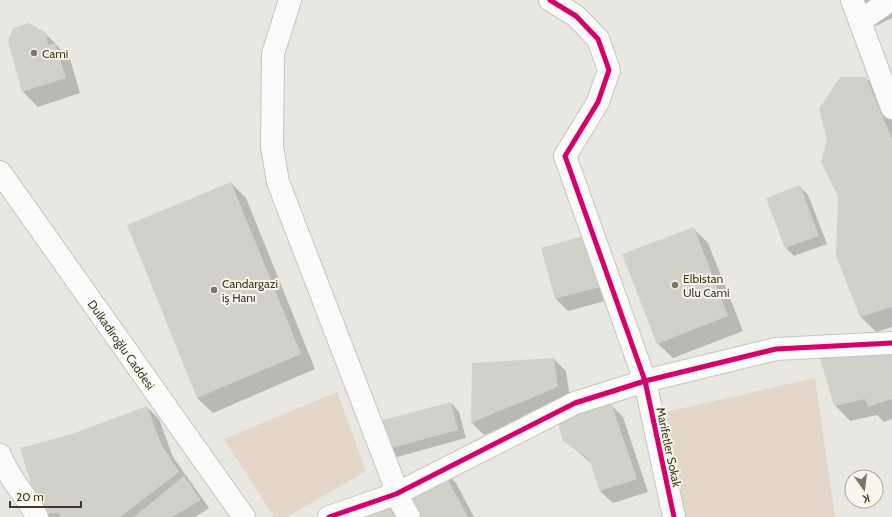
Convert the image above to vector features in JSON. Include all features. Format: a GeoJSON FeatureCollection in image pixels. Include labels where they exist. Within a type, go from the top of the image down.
{"type":"FeatureCollection","features":[{"type":"Feature","properties":{"kind":"street"},"geometry":{"type":"LineString","coordinates":[[290,0],[273,54],[272,147],[278,182],[392,478],[396,494],[409,517]]}},
{"type":"Feature","properties":{"kind":"street","name":"Marifetler Sokak"},"geometry":{"type":"LineString","coordinates":[[550,0],[576,16],[598,39],[609,70],[598,102],[565,156],[645,381],[674,517]]}},
{"type":"Feature","properties":{"kind":"street"},"geometry":{"type":"LineString","coordinates":[[852,0],[892,108]]}},
{"type":"Feature","properties":{"kind":"street"},"geometry":{"type":"LineString","coordinates":[[860,21],[891,0]]}},
{"type":"Feature","properties":{"kind":"street","name":"Dulkadiroğlu Caddesi"},"geometry":{"type":"LineString","coordinates":[[0,172],[244,517]]}},
{"type":"Feature","properties":{"kind":"street"},"geometry":{"type":"LineString","coordinates":[[328,517],[396,494],[575,402],[645,381],[776,349],[892,343]]}},
{"type":"Feature","properties":{"kind":"street"},"geometry":{"type":"LineString","coordinates":[[0,455],[5,470],[28,501],[37,517]]}},
{"type":"Feature","properties":{"kind":"shaded area"},"geometry":{"type":"Polygon","coordinates":[[[815,378],[835,517],[685,517],[682,510],[666,412],[815,378]]]}},
{"type":"Feature","properties":{"kind":"shaded area"},"geometry":{"type":"Polygon","coordinates":[[[337,392],[366,471],[287,517],[274,517],[224,439],[337,392]]]}},
{"type":"Feature","properties":{"kind":"building","name":"Cami"},"geometry":{"type":"Polygon","coordinates":[[[29,23],[46,33],[48,45],[55,43],[66,78],[22,92],[8,41],[13,28],[29,23]]]}},
{"type":"Feature","properties":{"kind":"building"},"geometry":{"type":"Polygon","coordinates":[[[840,77],[866,77],[892,139],[892,307],[860,317],[836,256],[838,197],[821,162],[827,140],[819,109],[840,77]]]}},
{"type":"Feature","properties":{"kind":"building","name":"Candargazi iş Hanı"},"geometry":{"type":"Polygon","coordinates":[[[231,182],[301,354],[197,398],[127,225],[231,182]]]}},
{"type":"Feature","properties":{"kind":"building"},"geometry":{"type":"Polygon","coordinates":[[[800,185],[819,236],[785,248],[766,198],[800,185]]]}},
{"type":"Feature","properties":{"kind":"building","name":"Elbistan Ulu Cami"},"geometry":{"type":"Polygon","coordinates":[[[694,227],[728,316],[657,344],[622,254],[694,227]]]}},
{"type":"Feature","properties":{"kind":"building"},"geometry":{"type":"Polygon","coordinates":[[[590,234],[604,286],[555,299],[541,248],[590,234]]]}},
{"type":"Feature","properties":{"kind":"building"},"geometry":{"type":"Polygon","coordinates":[[[892,353],[892,399],[868,407],[865,399],[834,406],[819,355],[892,353]]]}},
{"type":"Feature","properties":{"kind":"building"},"geometry":{"type":"Polygon","coordinates":[[[554,358],[558,387],[471,423],[472,363],[554,358]]]}},
{"type":"Feature","properties":{"kind":"building"},"geometry":{"type":"Polygon","coordinates":[[[451,402],[458,430],[388,449],[380,421],[451,402]]]}},
{"type":"Feature","properties":{"kind":"building"},"geometry":{"type":"Polygon","coordinates":[[[611,403],[637,479],[600,491],[589,459],[563,441],[557,421],[611,403]]]}},
{"type":"Feature","properties":{"kind":"building"},"geometry":{"type":"Polygon","coordinates":[[[147,406],[161,444],[179,472],[120,517],[60,517],[59,513],[40,514],[20,448],[72,434],[147,406]]]}},
{"type":"Feature","properties":{"kind":"building"},"geometry":{"type":"Polygon","coordinates":[[[441,467],[468,517],[416,517],[397,483],[441,467]]]}},
{"type":"Feature","properties":{"kind":"building"},"geometry":{"type":"Polygon","coordinates":[[[184,476],[201,500],[172,517],[134,517],[184,476]]]}},
{"type":"Feature","properties":{"kind":"building"},"geometry":{"type":"Polygon","coordinates":[[[386,503],[395,517],[357,517],[386,503]]]}},
{"type":"Feature","properties":{"kind":"cycle path"},"geometry":{"type":"LineString","coordinates":[[550,0],[576,16],[598,39],[609,70],[598,102],[565,156],[645,381],[674,517]]}},
{"type":"Feature","properties":{"kind":"cycle path"},"geometry":{"type":"LineString","coordinates":[[329,517],[396,494],[575,403],[645,381],[776,349],[892,343]]}},
{"type":"Feature","properties":{"kind":"place","name":"Cami"},"geometry":{"type":"Point","coordinates":[34,53]}},
{"type":"Feature","properties":{"kind":"place","name":"Elbistan Ulu Cami"},"geometry":{"type":"Point","coordinates":[675,285]}},
{"type":"Feature","properties":{"kind":"place","name":"Candargazi iş Hanı"},"geometry":{"type":"Point","coordinates":[214,290]}}]}
